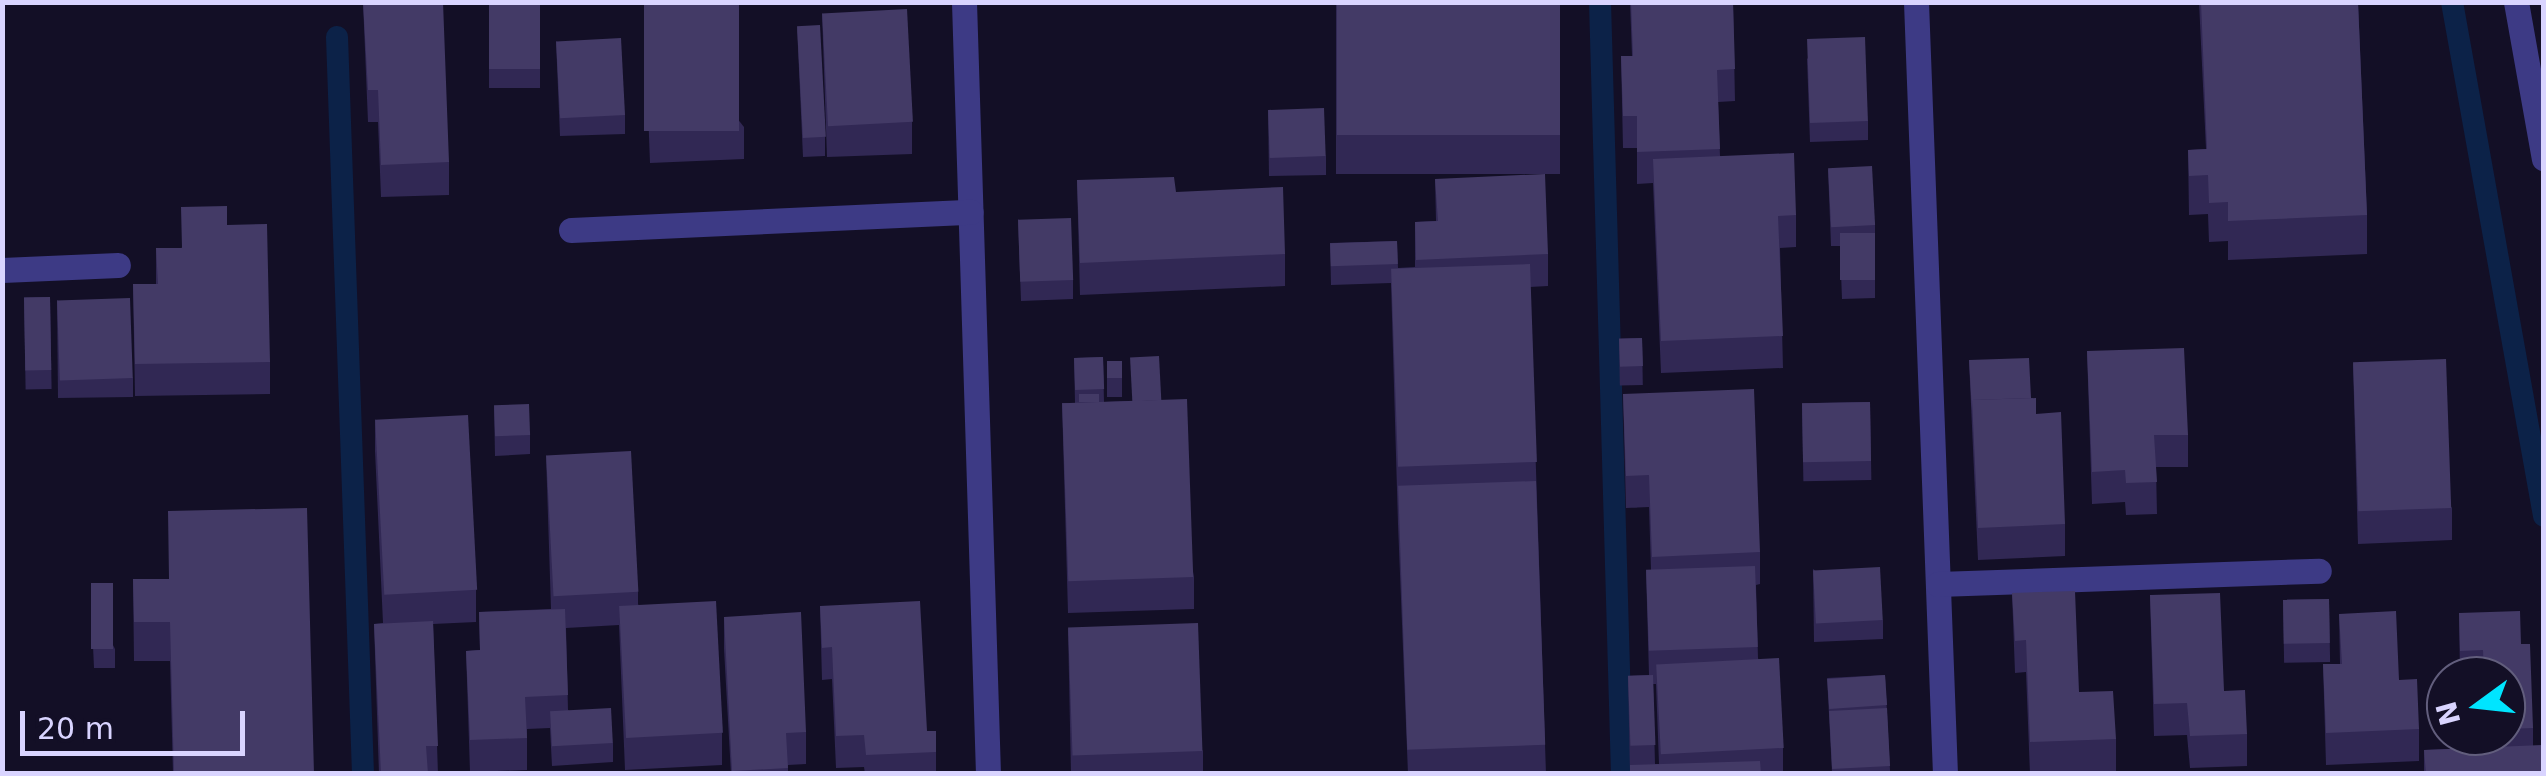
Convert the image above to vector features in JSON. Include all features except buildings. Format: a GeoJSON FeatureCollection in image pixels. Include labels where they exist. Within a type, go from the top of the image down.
{"type":"FeatureCollection","features":[{"type":"Feature","properties":{"kind":"street"},"geometry":{"type":"LineString","coordinates":[[964,2],[988,774]]}},
{"type":"Feature","properties":{"kind":"street"},"geometry":{"type":"LineString","coordinates":[[1916,2],[1945,774]]}},
{"type":"Feature","properties":{"kind":"street"},"geometry":{"type":"LineString","coordinates":[[2516,2],[2538,95],[2544,159]]}},
{"type":"Feature","properties":{"kind":"street"},"geometry":{"type":"LineString","coordinates":[[571,230],[971,212]]}},
{"type":"Feature","properties":{"kind":"street"},"geometry":{"type":"LineString","coordinates":[[2,270],[118,265]]}},
{"type":"Feature","properties":{"kind":"street"},"geometry":{"type":"LineString","coordinates":[[1938,584],[2319,572]]}},
{"type":"Feature","properties":{"kind":"waterway"},"geometry":{"type":"LineString","coordinates":[[1600,2],[1622,774]]}},
{"type":"Feature","properties":{"kind":"waterway"},"geometry":{"type":"LineString","coordinates":[[2452,2],[2544,516]]}},
{"type":"Feature","properties":{"kind":"waterway"},"geometry":{"type":"LineString","coordinates":[[337,37],[363,774]]}}]}
